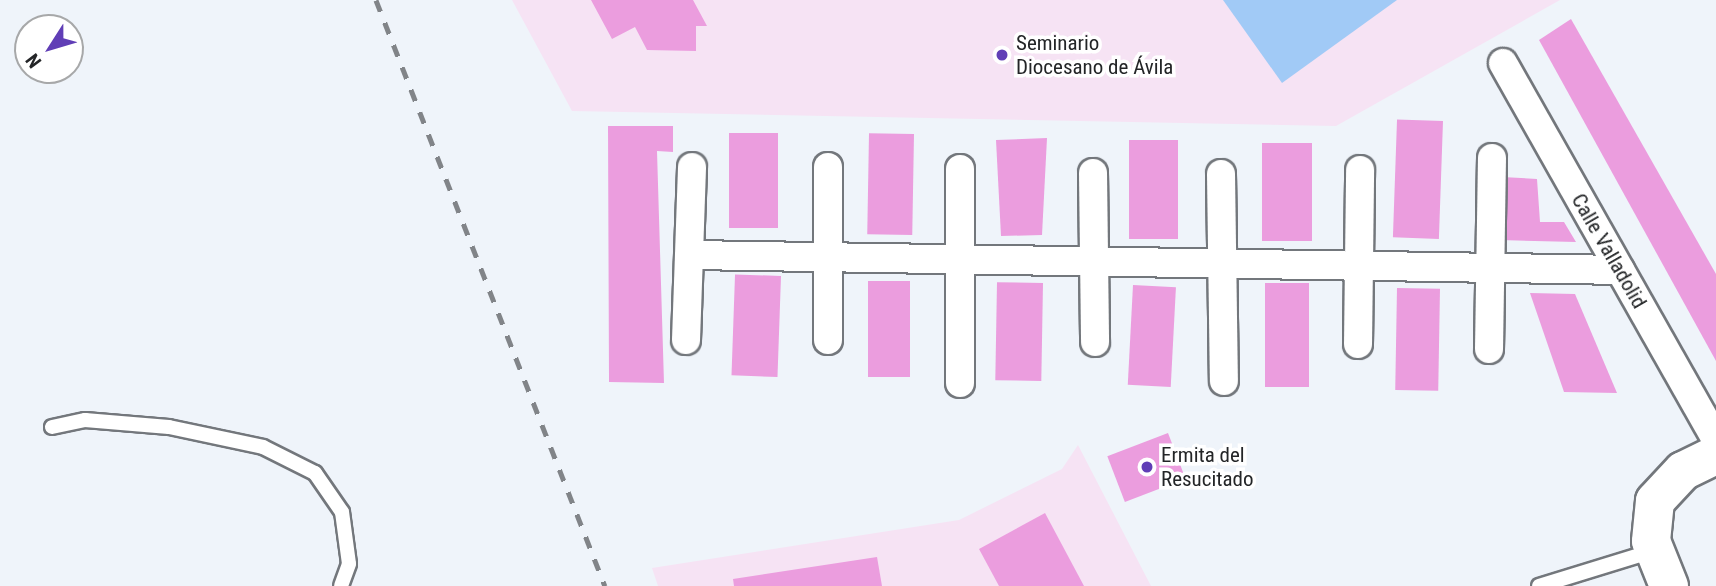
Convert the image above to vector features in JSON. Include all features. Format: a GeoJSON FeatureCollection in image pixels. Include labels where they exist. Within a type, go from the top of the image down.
{"type":"FeatureCollection","features":[{"type":"Feature","properties":{"kind":"street","name":"Calle Valladolid"},"geometry":{"type":"LineString","coordinates":[[1503,62],[1716,439]]}},
{"type":"Feature","properties":{"kind":"street"},"geometry":{"type":"LineString","coordinates":[[1489,349],[1492,158]]}},
{"type":"Feature","properties":{"kind":"street"},"geometry":{"type":"LineString","coordinates":[[686,340],[692,167]]}},
{"type":"Feature","properties":{"kind":"street"},"geometry":{"type":"LineString","coordinates":[[828,167],[828,340]]}},
{"type":"Feature","properties":{"kind":"street"},"geometry":{"type":"LineString","coordinates":[[960,169],[960,383]]}},
{"type":"Feature","properties":{"kind":"street"},"geometry":{"type":"LineString","coordinates":[[1358,344],[1360,170]]}},
{"type":"Feature","properties":{"kind":"street"},"geometry":{"type":"LineString","coordinates":[[1093,173],[1095,342]]}},
{"type":"Feature","properties":{"kind":"street"},"geometry":{"type":"LineString","coordinates":[[1221,174],[1224,381]]}},
{"type":"Feature","properties":{"kind":"street"},"geometry":{"type":"LineString","coordinates":[[691,255],[1619,270]]}},
{"type":"Feature","properties":{"kind":"street"},"geometry":{"type":"LineString","coordinates":[[1669,586],[1654,550],[1655,501],[1683,471],[1716,455]]}},
{"type":"Feature","properties":{"kind":"lane"},"geometry":{"type":"LineString","coordinates":[[52,427],[85,420],[169,428],[263,447],[315,473],[342,512],[349,564],[341,586]]}},
{"type":"Feature","properties":{"kind":"lane"},"geometry":{"type":"LineString","coordinates":[[1539,586],[1654,550]]}},
{"type":"Feature","properties":{"kind":"shaded area","name":"Seminario Diocesano de Ávila"},"geometry":{"type":"Polygon","coordinates":[[[512,0],[1560,0],[1336,126],[572,111],[512,0]]]}},
{"type":"Feature","properties":{"kind":"shaded area"},"geometry":{"type":"Polygon","coordinates":[[[1223,0],[1397,0],[1282,83],[1223,0]]]}},
{"type":"Feature","properties":{"kind":"shaded area"},"geometry":{"type":"Polygon","coordinates":[[[1078,445],[1151,586],[658,586],[652,568],[959,520],[1062,469],[1078,445]]]}},
{"type":"Feature","properties":{"kind":"building"},"geometry":{"type":"Polygon","coordinates":[[[591,0],[693,0],[707,26],[696,26],[696,51],[647,50],[635,27],[612,39],[591,0]]]}},
{"type":"Feature","properties":{"kind":"building"},"geometry":{"type":"Polygon","coordinates":[[[1571,19],[1716,274],[1716,361],[1539,40],[1571,19]]]}},
{"type":"Feature","properties":{"kind":"building"},"geometry":{"type":"Polygon","coordinates":[[[1397,119],[1443,121],[1439,239],[1393,237],[1397,119]]]}},
{"type":"Feature","properties":{"kind":"building"},"geometry":{"type":"Polygon","coordinates":[[[608,126],[673,126],[673,152],[657,151],[664,383],[609,382],[608,126]]]}},
{"type":"Feature","properties":{"kind":"building"},"geometry":{"type":"Polygon","coordinates":[[[729,133],[778,133],[778,228],[729,228],[729,133]]]}},
{"type":"Feature","properties":{"kind":"building"},"geometry":{"type":"Polygon","coordinates":[[[869,133],[914,134],[912,235],[867,234],[869,133]]]}},
{"type":"Feature","properties":{"kind":"building"},"geometry":{"type":"Polygon","coordinates":[[[1047,138],[1042,235],[1001,236],[996,140],[1047,138]]]}},
{"type":"Feature","properties":{"kind":"building"},"geometry":{"type":"Polygon","coordinates":[[[1129,140],[1178,140],[1178,239],[1129,239],[1129,140]]]}},
{"type":"Feature","properties":{"kind":"building"},"geometry":{"type":"Polygon","coordinates":[[[1262,143],[1312,143],[1312,241],[1262,241],[1262,143]]]}},
{"type":"Feature","properties":{"kind":"building"},"geometry":{"type":"Polygon","coordinates":[[[1502,177],[1537,179],[1540,222],[1564,222],[1576,242],[1500,240],[1502,177]]]}},
{"type":"Feature","properties":{"kind":"building"},"geometry":{"type":"Polygon","coordinates":[[[735,274],[781,276],[777,377],[732,375],[735,274]]]}},
{"type":"Feature","properties":{"kind":"building"},"geometry":{"type":"Polygon","coordinates":[[[868,281],[910,281],[910,377],[868,377],[868,281]]]}},
{"type":"Feature","properties":{"kind":"building"},"geometry":{"type":"Polygon","coordinates":[[[997,282],[1043,283],[1041,381],[995,380],[997,282]]]}},
{"type":"Feature","properties":{"kind":"building"},"geometry":{"type":"Polygon","coordinates":[[[1265,283],[1309,283],[1309,387],[1265,387],[1265,283]]]}},
{"type":"Feature","properties":{"kind":"building"},"geometry":{"type":"Polygon","coordinates":[[[1133,285],[1176,287],[1171,387],[1128,385],[1133,285]]]}},
{"type":"Feature","properties":{"kind":"building"},"geometry":{"type":"Polygon","coordinates":[[[1397,288],[1440,289],[1438,391],[1395,390],[1397,288]]]}},
{"type":"Feature","properties":{"kind":"building"},"geometry":{"type":"Polygon","coordinates":[[[1530,293],[1575,294],[1617,393],[1564,392],[1530,293]]]}},
{"type":"Feature","properties":{"kind":"building","name":"Ermita del Resucitado"},"geometry":{"type":"Polygon","coordinates":[[[1168,433],[1186,479],[1125,502],[1107,456],[1168,433]]]}},
{"type":"Feature","properties":{"kind":"building"},"geometry":{"type":"Polygon","coordinates":[[[1045,513],[1084,586],[999,586],[979,549],[1045,513]]]}},
{"type":"Feature","properties":{"kind":"building"},"geometry":{"type":"Polygon","coordinates":[[[877,557],[882,586],[734,586],[733,579],[877,557]]]}},
{"type":"Feature","properties":{"kind":"railway"},"geometry":{"type":"LineString","coordinates":[[376,0],[605,586]]}},
{"type":"Feature","properties":{"kind":"place","name":"Seminario Diocesano de Ávila"},"geometry":{"type":"Point","coordinates":[1002,55]}},
{"type":"Feature","properties":{"kind":"place","name":"Ermita del Resucitado"},"geometry":{"type":"Point","coordinates":[1147,467]}}]}
